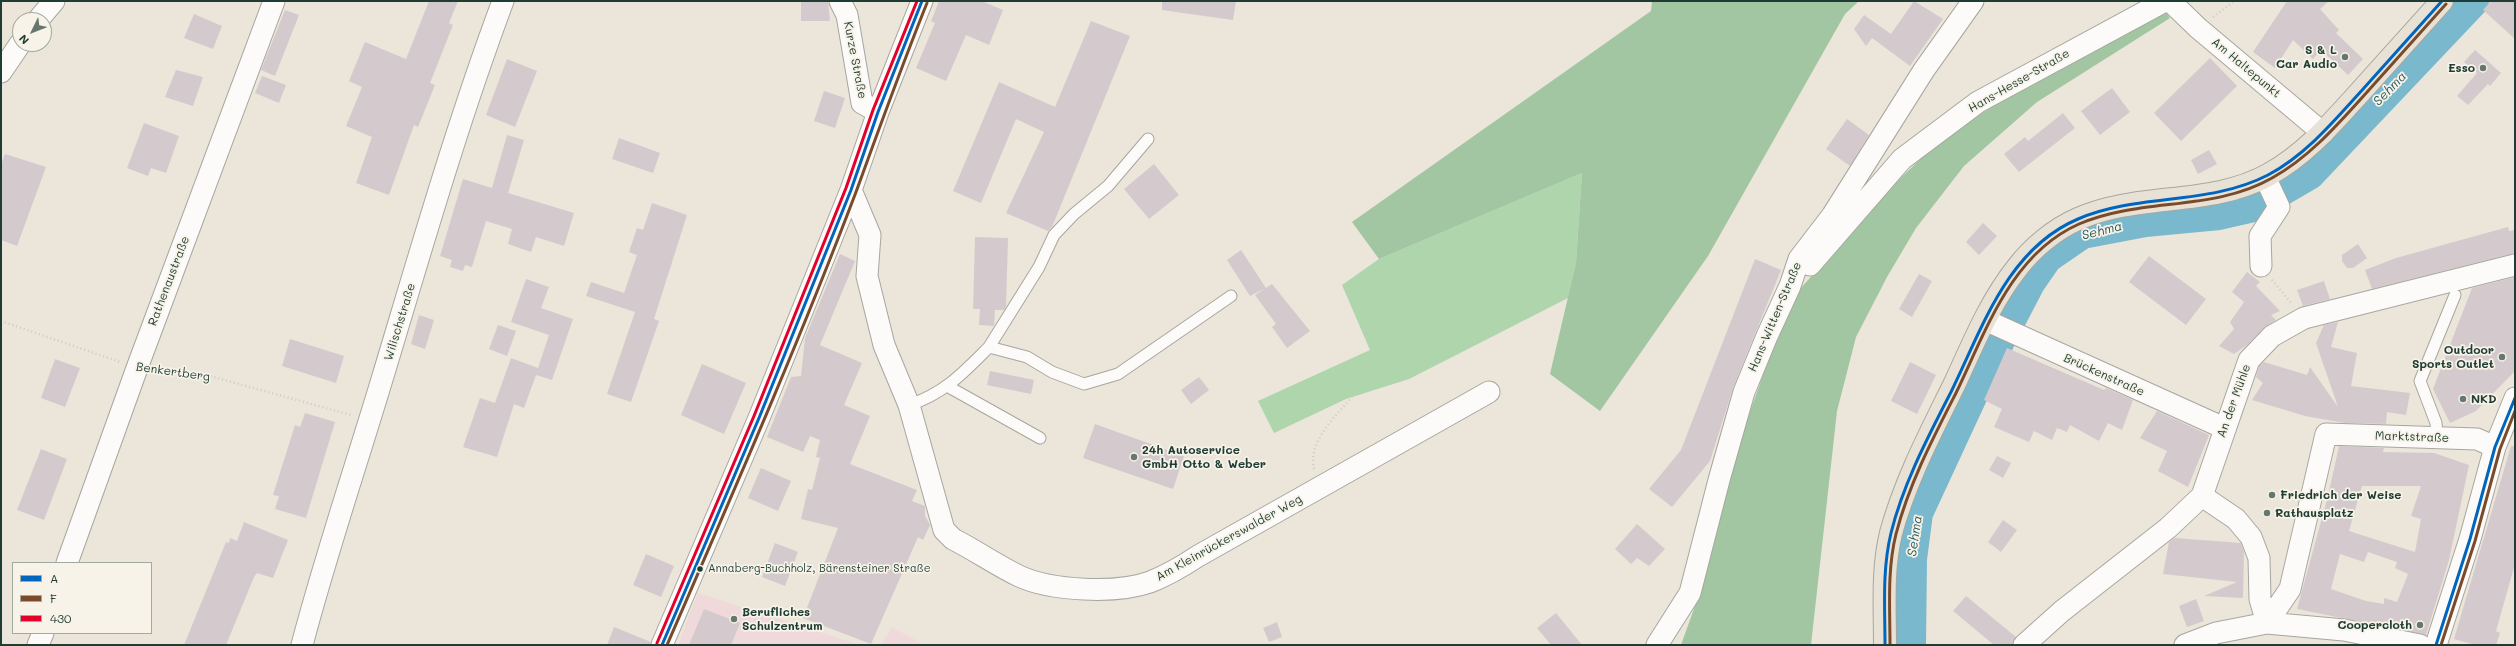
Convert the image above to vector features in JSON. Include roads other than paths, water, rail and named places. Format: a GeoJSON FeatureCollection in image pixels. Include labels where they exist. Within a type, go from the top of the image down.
{"type":"FeatureCollection","features":[{"type":"Feature","properties":{"kind":"main road"},"geometry":{"type":"LineString","coordinates":[[1885,645],[1886,571],[1890,535],[1918,460],[1991,323],[2017,267],[2037,246],[2076,220],[2121,204],[2196,196],[2234,187],[2271,189],[2293,160],[2323,133],[2442,1]]}},
{"type":"Feature","properties":{"kind":"street"},"geometry":{"type":"LineString","coordinates":[[45,12],[54,1]]}},
{"type":"Feature","properties":{"kind":"street","name":"Rathenaustraße"},"geometry":{"type":"LineString","coordinates":[[67,562],[136,368],[274,1]]}},
{"type":"Feature","properties":{"kind":"street","name":"Wilischstraße"},"geometry":{"type":"LineString","coordinates":[[302,645],[321,574],[370,420],[469,92],[503,1]]}},
{"type":"Feature","properties":{"kind":"street","name":"Kurze Straße"},"geometry":{"type":"LineString","coordinates":[[840,1],[847,15],[862,103],[878,112]]}},
{"type":"Feature","properties":{"kind":"street"},"geometry":{"type":"LineString","coordinates":[[662,645],[759,418],[851,190],[878,112],[922,1]]}},
{"type":"Feature","properties":{"kind":"street","name":"Hans-Witten-Straße"},"geometry":{"type":"LineString","coordinates":[[1658,645],[1690,593],[1718,480],[1744,392],[1766,336],[1790,286],[1799,259],[1832,216],[1924,70],[1973,1]]}},
{"type":"Feature","properties":{"kind":"street","name":"Hans-Hesse-Straße"},"geometry":{"type":"LineString","coordinates":[[1790,286],[1902,159],[1978,102],[2165,1]]}},
{"type":"Feature","properties":{"kind":"street","name":"Am Haltepunkt"},"geometry":{"type":"LineString","coordinates":[[2170,1],[2198,28],[2323,133]]}},
{"type":"Feature","properties":{"kind":"street"},"geometry":{"type":"LineString","coordinates":[[1,72],[15,52]]}},
{"type":"Feature","properties":{"kind":"street"},"geometry":{"type":"LineString","coordinates":[[2261,266],[2260,236],[2279,207],[2271,189]]}},
{"type":"Feature","properties":{"kind":"street","name":"Am Kleinrückerswalder Weg"},"geometry":{"type":"LineString","coordinates":[[851,190],[870,235],[867,276],[884,345],[909,406],[944,530],[952,539],[1020,576],[1061,588],[1112,588],[1149,582],[1175,571],[1489,392]]}},
{"type":"Feature","properties":{"kind":"street","name":"An der Mühle"},"geometry":{"type":"LineString","coordinates":[[2024,645],[2062,611],[2168,528],[2202,496],[2248,360],[2272,336],[2304,318],[2515,265]]}},
{"type":"Feature","properties":{"kind":"street","name":"Brückenstraße"},"geometry":{"type":"LineString","coordinates":[[1991,323],[2224,428]]}},
{"type":"Feature","properties":{"kind":"street"},"geometry":{"type":"LineString","coordinates":[[2436,645],[2470,539],[2495,447],[2515,398]]}},
{"type":"Feature","properties":{"kind":"street","name":"Marktstraße"},"geometry":{"type":"LineString","coordinates":[[2267,623],[2290,589],[2326,434],[2477,439],[2495,447]]}},
{"type":"Feature","properties":{"kind":"street"},"geometry":{"type":"LineString","coordinates":[[2202,496],[2236,519],[2250,537],[2259,558],[2260,599],[2267,623]]}},
{"type":"Feature","properties":{"kind":"street"},"geometry":{"type":"LineString","coordinates":[[2185,645],[2216,632],[2267,623],[2344,630],[2420,645]]}},
{"type":"Feature","properties":{"kind":"street"},"geometry":{"type":"LineString","coordinates":[[38,645],[43,634]]}},
{"type":"Feature","properties":{"kind":"lane"},"geometry":{"type":"LineString","coordinates":[[909,406],[932,398],[989,347],[1039,267],[1054,235],[1074,214],[1108,186],[1148,139]]}},
{"type":"Feature","properties":{"kind":"lane"},"geometry":{"type":"LineString","coordinates":[[2436,438],[2436,422],[2420,381],[2455,295]]}},
{"type":"Feature","properties":{"kind":"lane"},"geometry":{"type":"LineString","coordinates":[[989,347],[1027,356],[1052,372],[1084,384],[1118,374],[1232,296]]}},
{"type":"Feature","properties":{"kind":"lane"},"geometry":{"type":"LineString","coordinates":[[947,386],[1040,438]]}},
{"type":"Feature","properties":{"kind":"waterway","name":"Sehma"},"geometry":{"type":"LineString","coordinates":[[1910,645],[1911,559],[1917,513],[1981,375],[2029,283],[2047,257],[2082,233],[2145,221],[2219,214],[2254,206],[2309,174],[2473,1]]}},
{"type":"Feature","properties":{"kind":"place","name":"S & L Car Audio"},"geometry":{"type":"Point","coordinates":[2345,57]}},
{"type":"Feature","properties":{"kind":"place","name":"Esso"},"geometry":{"type":"Point","coordinates":[2483,68]}},
{"type":"Feature","properties":{"kind":"place","name":"Outdoor Sports Outlet"},"geometry":{"type":"Point","coordinates":[2502,357]}},
{"type":"Feature","properties":{"kind":"place","name":"NKD"},"geometry":{"type":"Point","coordinates":[2463,399]}},
{"type":"Feature","properties":{"kind":"place","name":"24h Autoservice GmbH Otto & Weber"},"geometry":{"type":"Point","coordinates":[1134,457]}},
{"type":"Feature","properties":{"kind":"place","name":"Friedrich der Weise"},"geometry":{"type":"Point","coordinates":[2272,495]}},
{"type":"Feature","properties":{"kind":"place","name":"Rathausplatz"},"geometry":{"type":"Point","coordinates":[2267,513]}},
{"type":"Feature","properties":{"kind":"place","name":"Annaberg-Buchholz, Bärensteiner Straße"},"geometry":{"type":"Point","coordinates":[700,569]}},
{"type":"Feature","properties":{"kind":"place","name":"Berufliches Schulzentrum"},"geometry":{"type":"Point","coordinates":[734,619]}},
{"type":"Feature","properties":{"kind":"place","name":"Coopercloth"},"geometry":{"type":"Point","coordinates":[2420,625]}}]}
